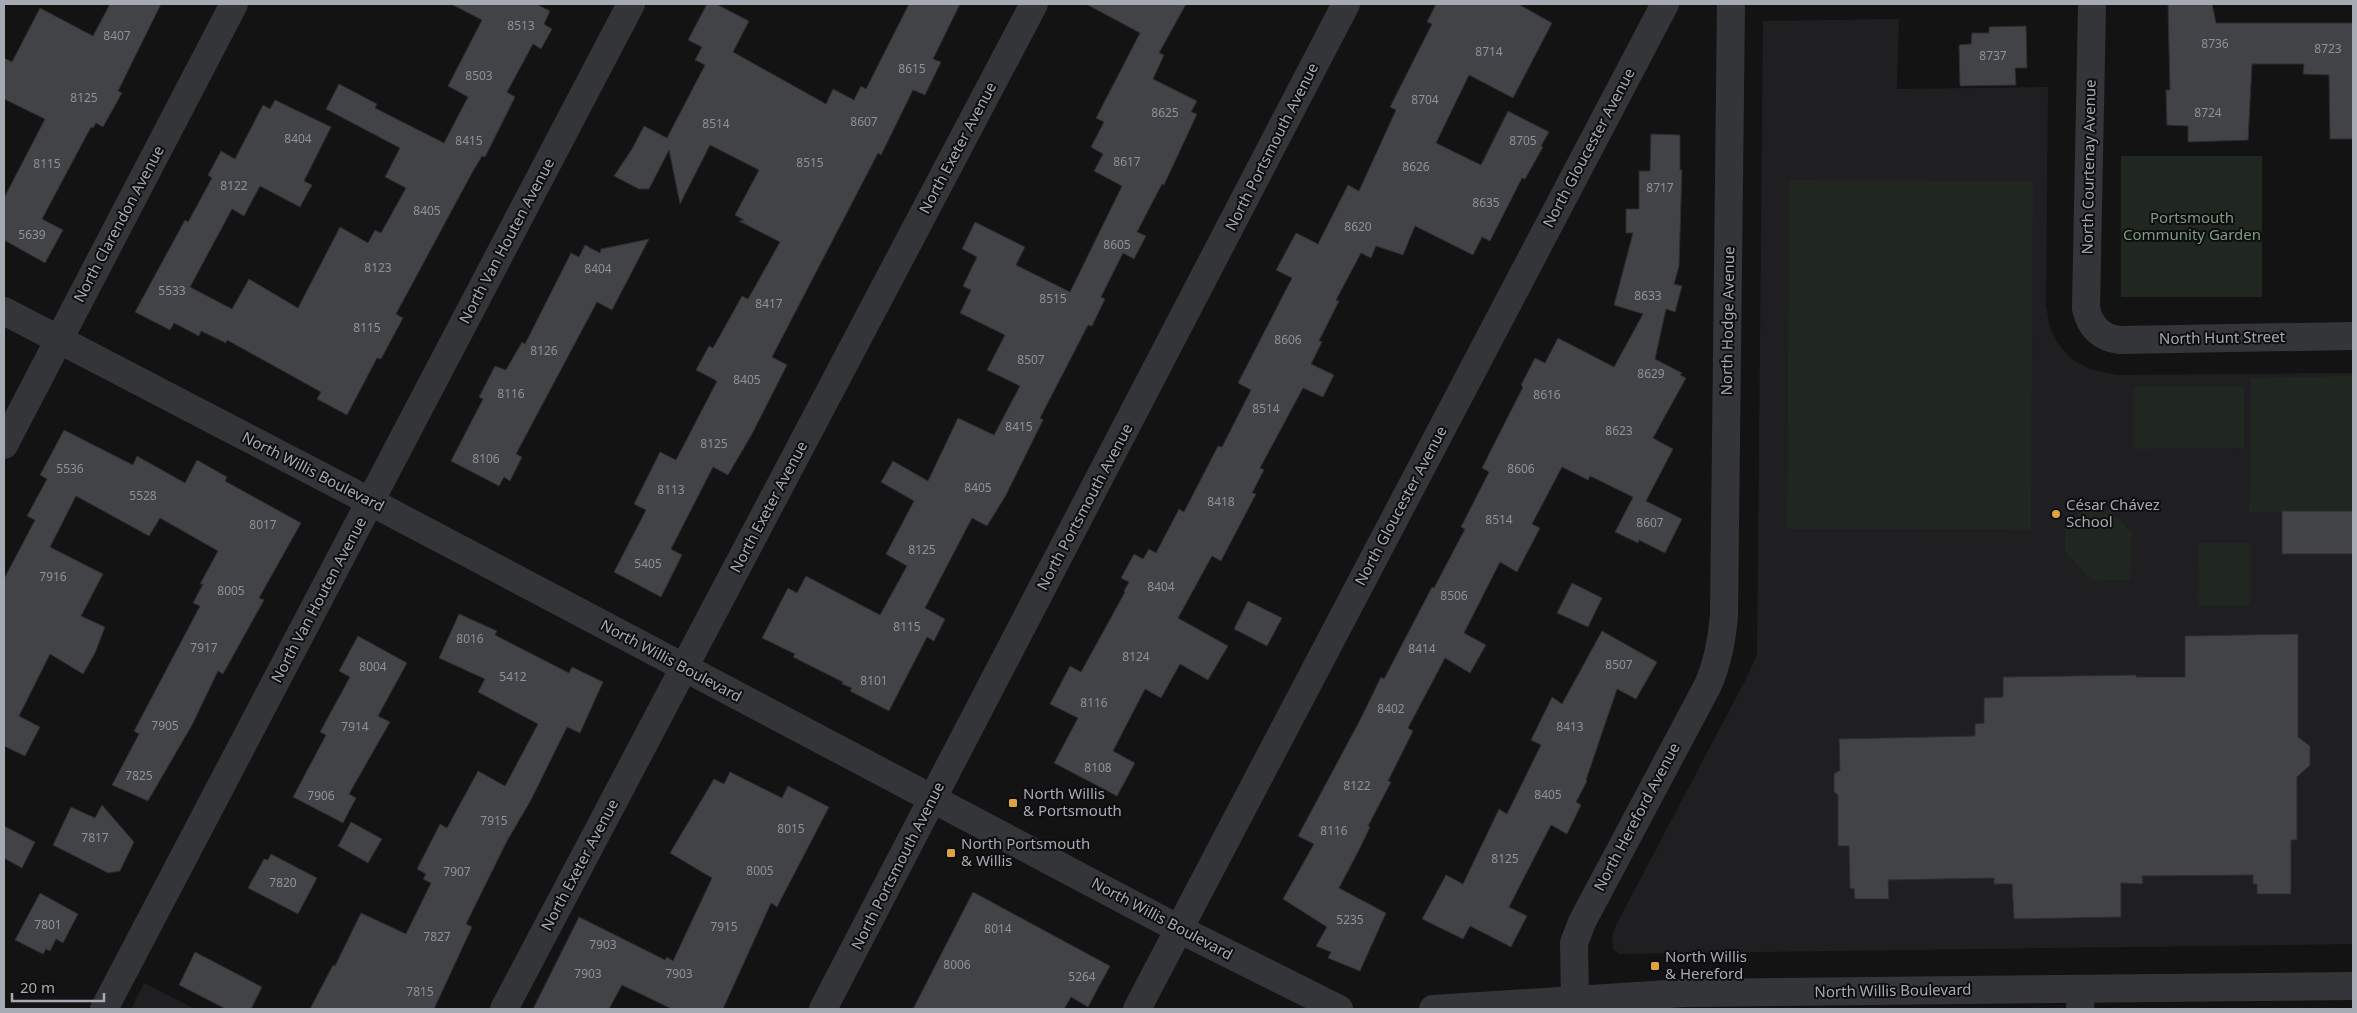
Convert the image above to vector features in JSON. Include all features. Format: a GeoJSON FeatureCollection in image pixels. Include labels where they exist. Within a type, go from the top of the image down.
{"type":"FeatureCollection","features":[{"type":"Feature","properties":{"kind":"street","name":"North Clarendon Avenue"},"geometry":{"type":"LineString","coordinates":[[4,445],[234,4]]}},
{"type":"Feature","properties":{"kind":"street","name":"North Van Houten Avenue"},"geometry":{"type":"LineString","coordinates":[[104,1009],[631,4]]}},
{"type":"Feature","properties":{"kind":"street","name":"North Exeter Avenue"},"geometry":{"type":"LineString","coordinates":[[504,1009],[1034,4]]}},
{"type":"Feature","properties":{"kind":"street","name":"North Portsmouth Avenue"},"geometry":{"type":"LineString","coordinates":[[823,1009],[1346,4]]}},
{"type":"Feature","properties":{"kind":"street","name":"North Gloucester Avenue"},"geometry":{"type":"LineString","coordinates":[[1138,1009],[1665,4]]}},
{"type":"Feature","properties":{"kind":"street","name":"North Hodge Avenue"},"geometry":{"type":"LineString","coordinates":[[1722,639],[1724,614],[1732,4]]}},
{"type":"Feature","properties":{"kind":"street","name":"North Courtenay Avenue"},"geometry":{"type":"LineString","coordinates":[[2092,4],[2086,308],[2094,328]]}},
{"type":"Feature","properties":{"kind":"street","name":"North Willis Boulevard"},"geometry":{"type":"LineString","coordinates":[[4,311],[371,502],[1179,929],[1339,1009]]}},
{"type":"Feature","properties":{"kind":"street","name":"North Hunt Street"},"geometry":{"type":"LineString","coordinates":[[2094,328],[2111,339],[2120,340],[2353,336]]}},
{"type":"Feature","properties":{"kind":"street","name":"North Hereford Avenue"},"geometry":{"type":"LineString","coordinates":[[1575,1000],[1574,943],[1579,928],[1708,685],[1717,665],[1722,639]]}},
{"type":"Feature","properties":{"kind":"street","name":"North Willis Boulevard"},"geometry":{"type":"LineString","coordinates":[[1433,1009],[1486,1008],[1575,1000],[2081,999],[2353,986]]}},
{"type":"Feature","properties":{"kind":"shaded area","name":"César Chávez School"},"geometry":{"type":"Polygon","coordinates":[[[1899,19],[1897,89],[2048,87],[2046,306],[2050,327],[2057,342],[2071,359],[2092,370],[2118,375],[2353,373],[2353,944],[1619,954],[1613,949],[1612,937],[1616,925],[1747,677],[1757,654],[1763,21],[1899,19]]]}},
{"type":"Feature","properties":{"kind":"shaded area"},"geometry":{"type":"Polygon","coordinates":[[[144,983],[195,1009],[131,1009],[144,983]]]}},
{"type":"Feature","properties":{"kind":"green space","name":"Portsmouth Community Garden"},"geometry":{"type":"Polygon","coordinates":[[[2121,156],[2262,156],[2262,297],[2121,297],[2121,156]]]}},
{"type":"Feature","properties":{"kind":"green space"},"geometry":{"type":"Polygon","coordinates":[[[1789,180],[2033,181],[2031,530],[1787,529],[1789,180]]]}},
{"type":"Feature","properties":{"kind":"green space"},"geometry":{"type":"Polygon","coordinates":[[[2353,376],[2353,512],[2249,512],[2251,378],[2353,376]]]}},
{"type":"Feature","properties":{"kind":"green space"},"geometry":{"type":"Polygon","coordinates":[[[2244,386],[2244,448],[2134,449],[2134,387],[2244,386]]]}},
{"type":"Feature","properties":{"kind":"green space"},"geometry":{"type":"Polygon","coordinates":[[[2110,510],[2132,533],[2130,580],[2093,581],[2065,552],[2065,525],[2080,511],[2110,510]]]}},
{"type":"Feature","properties":{"kind":"green space"},"geometry":{"type":"Polygon","coordinates":[[[2199,543],[2250,543],[2250,606],[2198,606],[2199,543]]]}},
{"type":"Feature","properties":{"kind":"building"},"geometry":{"type":"Polygon","coordinates":[[[110,4],[161,4],[118,91],[122,93],[103,127],[96,123],[93,128],[91,127],[42,219],[63,230],[45,263],[4,240],[4,198],[45,119],[4,99],[4,58],[12,62],[40,8],[93,36],[110,4]]]}},
{"type":"Feature","properties":{"kind":"building"},"geometry":{"type":"Polygon","coordinates":[[[451,4],[536,4],[550,11],[544,24],[552,29],[541,49],[533,44],[507,92],[515,97],[485,157],[482,156],[473,171],[396,314],[403,318],[381,359],[377,358],[347,415],[317,399],[321,392],[227,340],[226,343],[201,331],[199,336],[174,323],[170,330],[135,312],[185,220],[188,222],[212,178],[208,175],[221,151],[235,159],[263,105],[270,109],[275,100],[331,127],[304,181],[312,185],[300,207],[260,186],[244,216],[232,209],[190,287],[232,309],[249,279],[298,308],[340,227],[368,243],[375,230],[381,233],[406,188],[385,177],[400,148],[326,109],[339,84],[377,104],[375,108],[444,143],[468,97],[448,86],[482,20],[451,4]]]}},
{"type":"Feature","properties":{"kind":"building"},"geometry":{"type":"Polygon","coordinates":[[[707,4],[716,4],[749,21],[733,52],[826,104],[833,89],[854,100],[861,86],[866,89],[909,4],[960,4],[933,59],[941,62],[925,95],[913,90],[881,155],[878,153],[772,357],[787,365],[752,434],[728,475],[713,467],[671,549],[682,555],[661,597],[614,572],[646,510],[634,504],[660,452],[676,460],[717,381],[696,370],[709,346],[713,348],[742,296],[748,299],[780,242],[739,221],[744,220],[735,215],[759,170],[710,145],[680,204],[669,150],[649,189],[639,189],[614,176],[632,149],[644,126],[667,138],[705,65],[695,60],[702,47],[688,40],[707,4]]]}},
{"type":"Feature","properties":{"kind":"building"},"geometry":{"type":"Polygon","coordinates":[[[1086,4],[1186,4],[1159,53],[1164,55],[1153,79],[1197,101],[1191,112],[1197,114],[1164,185],[1162,184],[1137,232],[1146,236],[1134,259],[1123,253],[1101,297],[1105,299],[1092,326],[1088,325],[1040,418],[1043,420],[1006,495],[987,526],[972,518],[925,608],[945,619],[934,641],[927,637],[889,711],[850,691],[852,688],[842,684],[843,682],[793,657],[795,654],[762,638],[788,588],[797,593],[806,576],[880,615],[907,566],[886,554],[914,501],[881,482],[893,461],[928,481],[958,418],[994,435],[1020,386],[987,370],[1005,335],[960,313],[971,290],[963,286],[977,257],[962,249],[975,222],[1025,247],[1016,265],[1070,292],[1122,186],[1094,171],[1103,154],[1091,147],[1104,122],[1096,118],[1140,33],[1086,4]]]}},
{"type":"Feature","properties":{"kind":"building"},"geometry":{"type":"Polygon","coordinates":[[[1436,4],[1518,4],[1552,23],[1513,98],[1469,75],[1436,143],[1481,165],[1508,111],[1549,132],[1541,146],[1543,147],[1525,179],[1522,178],[1490,241],[1482,237],[1473,255],[1415,226],[1403,255],[1376,246],[1371,258],[1361,253],[1336,300],[1339,301],[1319,341],[1322,342],[1311,364],[1334,375],[1323,397],[1303,388],[1260,468],[1264,470],[1252,493],[1256,494],[1221,561],[1212,556],[1178,618],[1228,646],[1208,680],[1180,664],[1161,698],[1145,689],[1113,751],[1135,763],[1117,796],[1054,763],[1078,718],[1050,704],[1070,666],[1081,672],[1125,592],[1129,582],[1121,578],[1134,554],[1143,559],[1149,549],[1156,553],[1179,509],[1184,512],[1218,446],[1222,447],[1251,390],[1238,383],[1292,278],[1276,270],[1296,233],[1318,244],[1348,185],[1359,191],[1396,110],[1390,107],[1432,24],[1427,22],[1436,4]]]}},
{"type":"Feature","properties":{"kind":"building"},"geometry":{"type":"Polygon","coordinates":[[[2168,4],[2212,4],[2216,23],[2353,23],[2353,139],[2330,139],[2329,75],[2303,74],[2304,64],[2252,64],[2248,140],[2188,142],[2188,126],[2167,125],[2166,90],[2170,90],[2168,4]]]}},
{"type":"Feature","properties":{"kind":"building"},"geometry":{"type":"Polygon","coordinates":[[[2026,26],[2027,68],[2015,68],[2016,85],[1960,86],[1959,45],[1971,44],[1972,33],[1989,33],[1989,27],[2026,26]]]}},
{"type":"Feature","properties":{"kind":"building"},"geometry":{"type":"Polygon","coordinates":[[[1651,134],[1680,135],[1680,170],[1682,170],[1679,266],[1674,284],[1682,286],[1675,312],[1666,309],[1655,359],[1682,373],[1680,375],[1686,378],[1653,438],[1673,449],[1646,501],[1682,519],[1665,553],[1639,540],[1638,543],[1615,532],[1633,497],[1590,476],[1588,480],[1562,467],[1532,524],[1540,528],[1517,572],[1500,562],[1464,633],[1486,645],[1470,673],[1445,658],[1408,728],[1413,731],[1388,781],[1391,782],[1368,826],[1370,827],[1339,888],[1386,913],[1360,971],[1328,958],[1331,952],[1316,946],[1327,927],[1283,899],[1314,844],[1298,836],[1381,677],[1384,679],[1465,529],[1461,527],[1489,472],[1482,468],[1523,387],[1521,385],[1535,358],[1545,363],[1558,338],[1614,367],[1643,314],[1614,305],[1633,233],[1626,233],[1626,209],[1639,209],[1639,171],[1650,171],[1651,134]]]}},
{"type":"Feature","properties":{"kind":"building"},"geometry":{"type":"Polygon","coordinates":[[[649,239],[612,310],[597,302],[516,454],[522,457],[510,481],[504,477],[499,486],[451,461],[483,399],[479,397],[495,366],[506,370],[522,342],[525,344],[571,253],[579,257],[585,245],[600,253],[601,249],[649,239]]]}},
{"type":"Feature","properties":{"kind":"building"},"geometry":{"type":"Polygon","coordinates":[[[64,430],[133,465],[137,456],[185,483],[197,460],[227,477],[225,481],[301,523],[259,598],[264,600],[223,674],[218,671],[192,725],[148,801],[112,785],[139,734],[134,731],[200,606],[193,603],[203,584],[200,584],[218,551],[160,518],[149,536],[76,496],[50,547],[103,574],[81,616],[105,627],[95,653],[83,674],[50,654],[19,716],[40,727],[25,756],[4,746],[4,579],[35,520],[27,516],[47,479],[40,475],[64,430]]]}},
{"type":"Feature","properties":{"kind":"building"},"geometry":{"type":"Polygon","coordinates":[[[2282,511],[2353,511],[2353,554],[2282,554],[2282,511]]]}},
{"type":"Feature","properties":{"kind":"building"},"geometry":{"type":"Polygon","coordinates":[[[1572,583],[1602,598],[1588,627],[1557,613],[1572,583]]]}},
{"type":"Feature","properties":{"kind":"building"},"geometry":{"type":"Polygon","coordinates":[[[1248,601],[1282,618],[1267,646],[1234,629],[1248,601]]]}},
{"type":"Feature","properties":{"kind":"building"},"geometry":{"type":"Polygon","coordinates":[[[459,614],[497,631],[495,635],[569,673],[572,667],[603,682],[580,733],[567,727],[531,800],[507,841],[466,924],[472,927],[434,1009],[310,1009],[333,965],[335,966],[361,913],[406,934],[431,883],[423,879],[426,874],[417,869],[440,824],[447,828],[478,771],[505,786],[538,724],[478,692],[485,679],[439,658],[459,614]]]}},
{"type":"Feature","properties":{"kind":"building"},"geometry":{"type":"Polygon","coordinates":[[[1602,631],[1657,662],[1636,699],[1617,689],[1587,781],[1576,802],[1581,805],[1567,834],[1551,825],[1509,907],[1527,916],[1511,947],[1470,926],[1463,939],[1422,919],[1446,875],[1463,884],[1499,809],[1507,814],[1541,745],[1531,740],[1552,697],[1562,704],[1602,631]]]}},
{"type":"Feature","properties":{"kind":"building"},"geometry":{"type":"Polygon","coordinates":[[[2298,634],[2298,737],[2310,746],[2310,765],[2297,777],[2297,840],[2291,840],[2291,894],[2257,894],[2257,884],[2253,884],[2253,875],[2142,876],[2143,884],[2121,883],[2121,917],[2014,919],[2012,884],[1994,884],[1994,878],[1888,880],[1889,899],[1855,899],[1854,889],[1850,888],[1849,846],[1838,846],[1838,795],[1834,792],[1834,774],[1840,770],[1839,739],[1975,736],[1975,724],[1984,723],[1984,698],[2003,697],[2003,677],[2136,675],[2136,677],[2185,677],[2185,636],[2298,634]]]}},
{"type":"Feature","properties":{"kind":"building"},"geometry":{"type":"Polygon","coordinates":[[[358,636],[407,663],[378,716],[390,722],[349,794],[356,798],[343,823],[293,797],[326,735],[320,732],[350,677],[339,671],[358,636]]]}},
{"type":"Feature","properties":{"kind":"building"},"geometry":{"type":"Polygon","coordinates":[[[730,772],[782,798],[788,786],[829,807],[777,907],[771,903],[723,1009],[672,1009],[622,985],[609,1009],[533,1009],[579,917],[665,960],[667,957],[673,961],[712,878],[670,853],[714,779],[724,784],[730,772]]]}},
{"type":"Feature","properties":{"kind":"building"},"geometry":{"type":"Polygon","coordinates":[[[102,805],[134,842],[120,871],[108,873],[53,845],[71,807],[95,818],[102,805]]]}},
{"type":"Feature","properties":{"kind":"building"},"geometry":{"type":"Polygon","coordinates":[[[351,822],[382,839],[368,863],[338,846],[351,822]]]}},
{"type":"Feature","properties":{"kind":"building"},"geometry":{"type":"Polygon","coordinates":[[[4,826],[35,842],[22,868],[4,858],[4,826]]]}},
{"type":"Feature","properties":{"kind":"building"},"geometry":{"type":"Polygon","coordinates":[[[271,854],[317,878],[298,914],[248,888],[264,859],[268,860],[271,854]]]}},
{"type":"Feature","properties":{"kind":"building"},"geometry":{"type":"Polygon","coordinates":[[[973,892],[1110,966],[1088,1007],[1071,997],[1064,1009],[913,1009],[973,892]]]}},
{"type":"Feature","properties":{"kind":"building"},"geometry":{"type":"Polygon","coordinates":[[[40,893],[78,914],[63,943],[56,939],[50,951],[46,949],[43,954],[15,940],[40,893]]]}},
{"type":"Feature","properties":{"kind":"building"},"geometry":{"type":"Polygon","coordinates":[[[195,952],[262,987],[251,1009],[226,1009],[179,985],[195,952]]]}},
{"type":"Feature","properties":{"kind":"place","name":"César Chávez School"},"geometry":{"type":"Point","coordinates":[2056,514]}},
{"type":"Feature","properties":{"kind":"place","name":"North Willis & Portsmouth"},"geometry":{"type":"Point","coordinates":[1013,803]}},
{"type":"Feature","properties":{"kind":"place","name":"North Portsmouth & Willis"},"geometry":{"type":"Point","coordinates":[951,853]}},
{"type":"Feature","properties":{"kind":"place","name":"North Willis & Hereford"},"geometry":{"type":"Point","coordinates":[1655,966]}}]}
